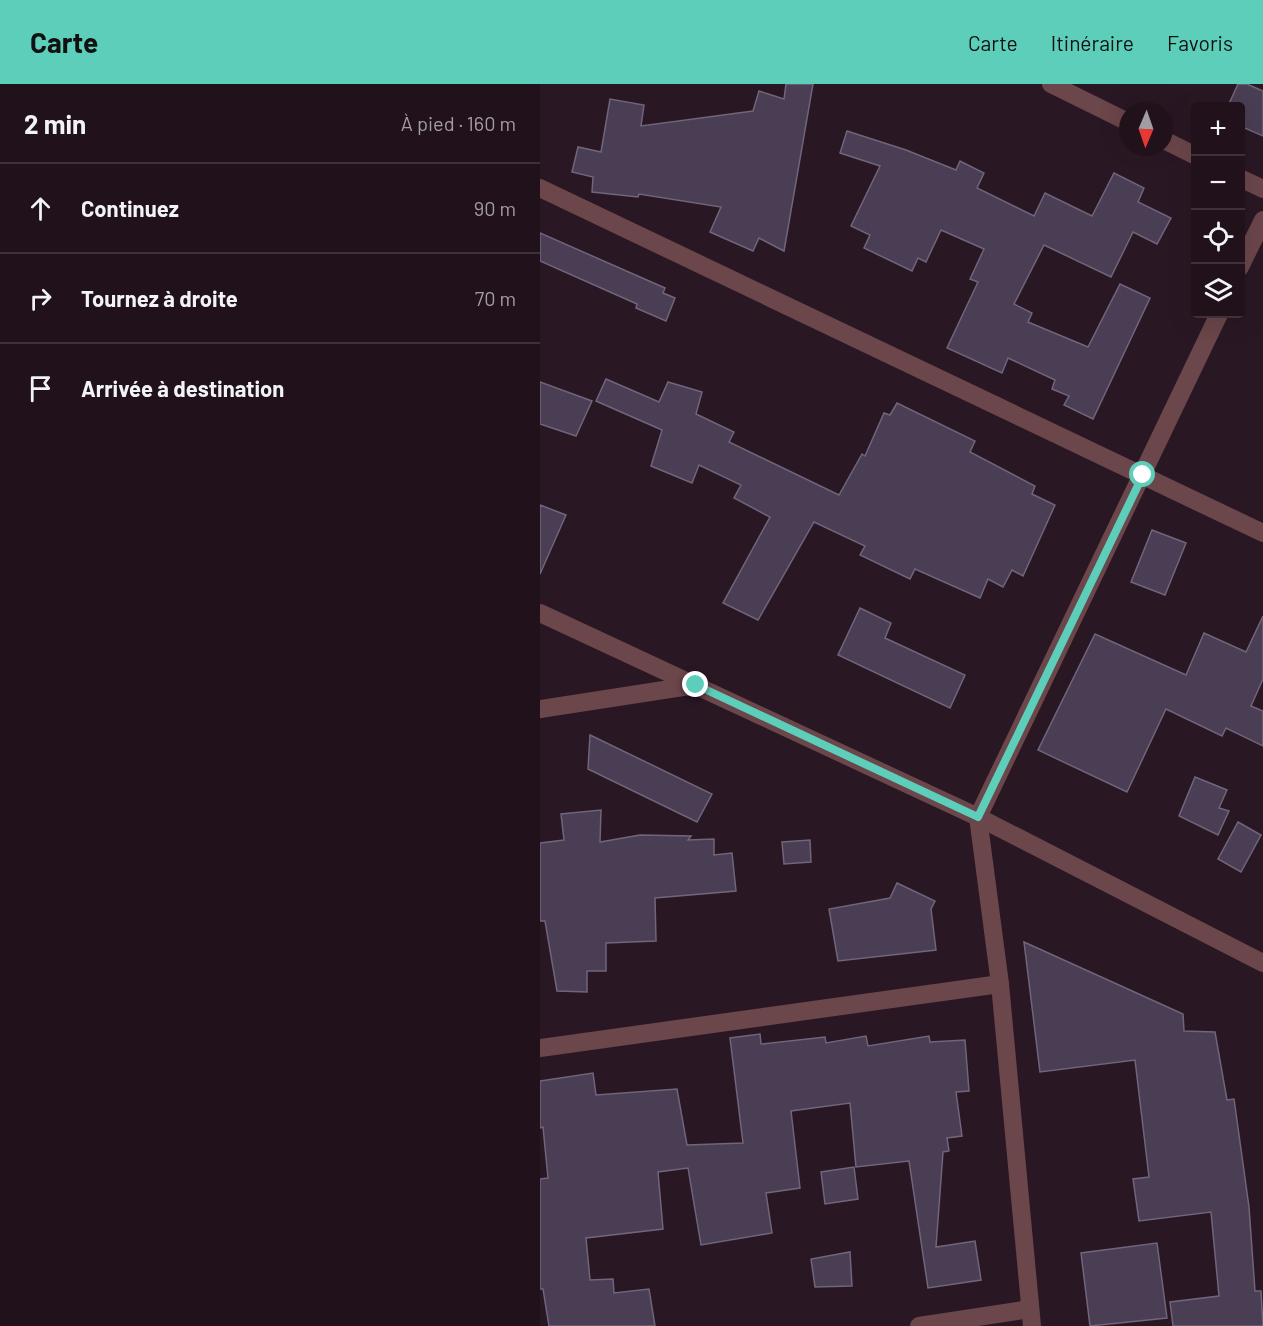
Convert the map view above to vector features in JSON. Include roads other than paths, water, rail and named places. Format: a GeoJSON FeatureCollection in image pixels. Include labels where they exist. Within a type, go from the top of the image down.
{"type":"FeatureCollection","features":[{"type":"Feature","properties":{"kind":"street"},"geometry":{"type":"LineString","coordinates":[[1051,84],[1119,118]]}},
{"type":"Feature","properties":{"kind":"street"},"geometry":{"type":"LineString","coordinates":[[1173,144],[1191,154]]}},
{"type":"Feature","properties":{"kind":"street"},"geometry":{"type":"LineString","coordinates":[[1245,180],[1263,189]]}},
{"type":"Feature","properties":{"kind":"street"},"geometry":{"type":"LineString","coordinates":[[540,188],[1263,533]]}},
{"type":"Feature","properties":{"kind":"street"},"geometry":{"type":"LineString","coordinates":[[1241,264],[1263,220]]}},
{"type":"Feature","properties":{"kind":"street"},"geometry":{"type":"LineString","coordinates":[[919,1326],[1031,1317],[1000,984],[978,817],[1217,318]]}},
{"type":"Feature","properties":{"kind":"street"},"geometry":{"type":"LineString","coordinates":[[540,613],[978,817],[1263,964]]}},
{"type":"Feature","properties":{"kind":"street"},"geometry":{"type":"LineString","coordinates":[[540,710],[696,685]]}},
{"type":"Feature","properties":{"kind":"street"},"geometry":{"type":"LineString","coordinates":[[540,1048],[1000,984]]}}]}
